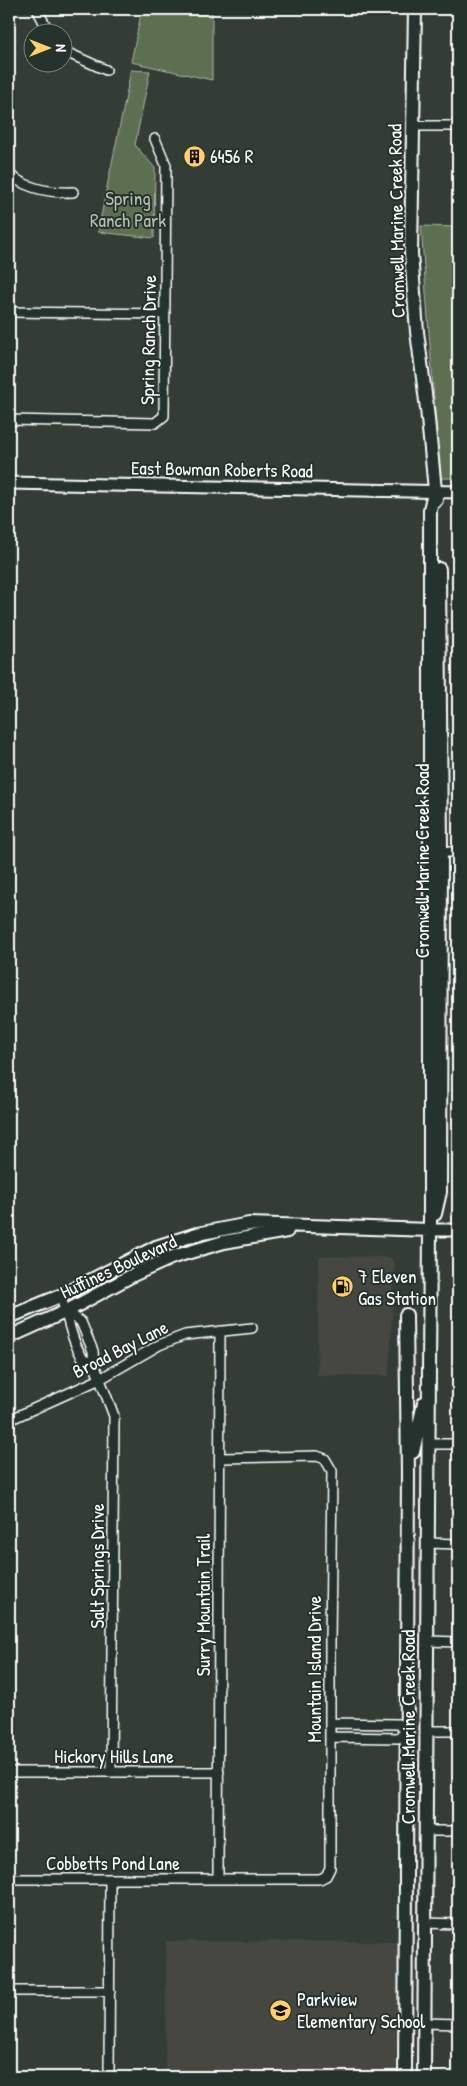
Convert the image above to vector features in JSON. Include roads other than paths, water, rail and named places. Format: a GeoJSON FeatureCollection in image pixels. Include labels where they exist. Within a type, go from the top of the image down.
{"type":"FeatureCollection","features":[{"type":"Feature","properties":{"kind":"main road","name":"Cromwell Marine Creek Road"},"geometry":{"type":"LineString","coordinates":[[415,9],[411,253],[434,492],[438,509],[441,852],[440,1192],[430,1230]]}},
{"type":"Feature","properties":{"kind":"main road","name":"Cromwell Marine Creek Road"},"geometry":{"type":"LineString","coordinates":[[424,2077],[430,1230],[430,510],[434,492]]}},
{"type":"Feature","properties":{"kind":"main road","name":"Huffines Boulevard"},"geometry":{"type":"LineString","coordinates":[[9,1317],[60,1296],[156,1247],[197,1234],[248,1224],[430,1230]]}},
{"type":"Feature","properties":{"kind":"main road","name":"Huffines Boulevard"},"geometry":{"type":"LineString","coordinates":[[9,1337],[67,1311],[133,1275],[173,1257],[224,1242],[306,1227]]}},
{"type":"Feature","properties":{"kind":"main road","name":"Cromwell Marine Creek Road"},"geometry":{"type":"LineString","coordinates":[[405,2077],[408,1474],[406,1315]]}},
{"type":"Feature","properties":{"kind":"main road","name":"Cromwell Marine Creek Road"},"geometry":{"type":"LineString","coordinates":[[408,1474],[429,1378]]}},
{"type":"Feature","properties":{"kind":"main road"},"geometry":{"type":"LineString","coordinates":[[407,1731],[426,1731]]}},
{"type":"Feature","properties":{"kind":"main road"},"geometry":{"type":"LineString","coordinates":[[406,2023],[425,2023]]}},
{"type":"Feature","properties":{"kind":"street"},"geometry":{"type":"LineString","coordinates":[[37,9],[44,22]]}},
{"type":"Feature","properties":{"kind":"street"},"geometry":{"type":"LineString","coordinates":[[72,55],[106,70]]}},
{"type":"Feature","properties":{"kind":"street"},"geometry":{"type":"LineString","coordinates":[[414,126],[458,126]]}},
{"type":"Feature","properties":{"kind":"street","name":"Spring Ranch Drive"},"geometry":{"type":"LineString","coordinates":[[9,420],[155,423],[164,416],[166,165],[155,139]]}},
{"type":"Feature","properties":{"kind":"street"},"geometry":{"type":"LineString","coordinates":[[9,174],[20,184],[55,192],[73,192]]}},
{"type":"Feature","properties":{"kind":"street"},"geometry":{"type":"LineString","coordinates":[[9,312],[165,314]]}},
{"type":"Feature","properties":{"kind":"street","name":"East Bowman Roberts Road"},"geometry":{"type":"LineString","coordinates":[[9,483],[458,492]]}},
{"type":"Feature","properties":{"kind":"street"},"geometry":{"type":"LineString","coordinates":[[441,852],[458,852]]}},
{"type":"Feature","properties":{"kind":"street"},"geometry":{"type":"LineString","coordinates":[[430,1230],[458,1230]]}},
{"type":"Feature","properties":{"kind":"street","name":"Salt Springs Drive"},"geometry":{"type":"LineString","coordinates":[[60,1296],[67,1311],[80,1322],[93,1351],[94,1364],[114,1416],[110,1772]]}},
{"type":"Feature","properties":{"kind":"street","name":"Broad Bay Lane"},"geometry":{"type":"LineString","coordinates":[[9,1420],[100,1380],[159,1345],[185,1335],[252,1328]]}},
{"type":"Feature","properties":{"kind":"street","name":"Surry Mountain Trail"},"geometry":{"type":"LineString","coordinates":[[218,1878],[220,1331]]}},
{"type":"Feature","properties":{"kind":"street"},"geometry":{"type":"LineString","coordinates":[[429,1444],[458,1444]]}},
{"type":"Feature","properties":{"kind":"street","name":"Mountain Island Drive"},"geometry":{"type":"LineString","coordinates":[[218,1878],[320,1879],[326,1876],[330,1868],[332,1480],[329,1464],[317,1456],[220,1458]]}},
{"type":"Feature","properties":{"kind":"street"},"geometry":{"type":"LineString","coordinates":[[428,1543],[458,1544]]}},
{"type":"Feature","properties":{"kind":"street"},"geometry":{"type":"LineString","coordinates":[[428,1641],[458,1642]]}},
{"type":"Feature","properties":{"kind":"street"},"geometry":{"type":"LineString","coordinates":[[330,1723],[398,1724],[407,1731],[398,1738],[330,1737]]}},
{"type":"Feature","properties":{"kind":"street"},"geometry":{"type":"LineString","coordinates":[[426,1731],[458,1732]]}},
{"type":"Feature","properties":{"kind":"street","name":"Hickory Hills Lane"},"geometry":{"type":"LineString","coordinates":[[9,1772],[219,1772]]}},
{"type":"Feature","properties":{"kind":"street"},"geometry":{"type":"LineString","coordinates":[[426,1831],[458,1831]]}},
{"type":"Feature","properties":{"kind":"street","name":"Cobbetts Pond Lane"},"geometry":{"type":"LineString","coordinates":[[9,1879],[218,1878]]}},
{"type":"Feature","properties":{"kind":"street"},"geometry":{"type":"LineString","coordinates":[[109,2077],[110,1879]]}},
{"type":"Feature","properties":{"kind":"street"},"geometry":{"type":"LineString","coordinates":[[425,1923],[458,1924]]}},
{"type":"Feature","properties":{"kind":"street"},"geometry":{"type":"LineString","coordinates":[[9,1991],[110,1991]]}},
{"type":"Feature","properties":{"kind":"street"},"geometry":{"type":"LineString","coordinates":[[425,2023],[458,2024]]}},
{"type":"Feature","properties":{"kind":"place","name":"6456 R"},"geometry":{"type":"Point","coordinates":[194,156]}},
{"type":"Feature","properties":{"kind":"place","name":"7 Eleven Gas Station"},"geometry":{"type":"Point","coordinates":[342,1287]}},
{"type":"Feature","properties":{"kind":"place","name":"Parkview Elementary School"},"geometry":{"type":"Point","coordinates":[281,2010]}},
{"type":"Feature","properties":{"kind":"park label","name":"Spring Ranch Park"},"geometry":{"type":"Point","coordinates":[128,209]}}]}
